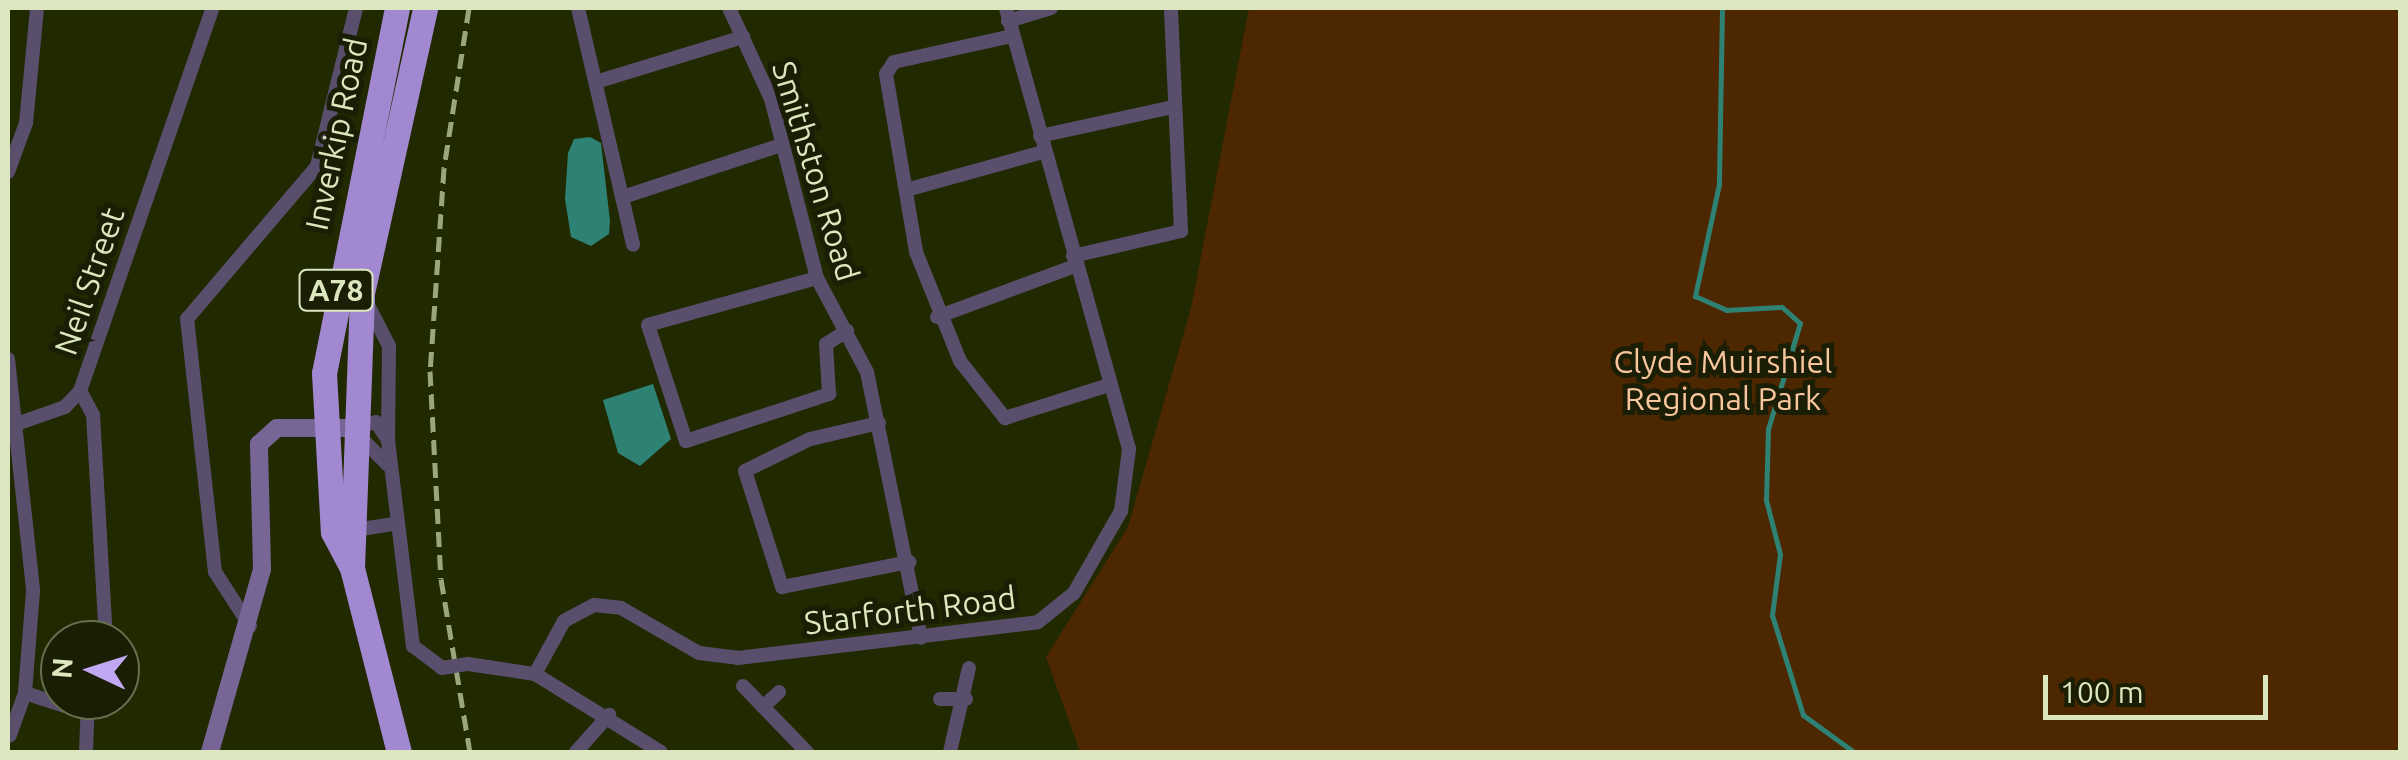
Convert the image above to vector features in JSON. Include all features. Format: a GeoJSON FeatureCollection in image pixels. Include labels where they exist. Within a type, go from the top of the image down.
{"type":"FeatureCollection","features":[{"type":"Feature","properties":{"kind":"highway","name":"Inverkip Road"},"geometry":{"type":"LineString","coordinates":[[396,8],[330,320],[324,426],[333,532],[352,568],[399,752]]}},
{"type":"Feature","properties":{"kind":"highway","name":"Inverkip Road"},"geometry":{"type":"LineString","coordinates":[[352,568],[355,530],[351,428],[362,293],[425,8]]}},
{"type":"Feature","properties":{"kind":"street"},"geometry":{"type":"LineString","coordinates":[[8,172],[26,123],[37,8]]}},
{"type":"Feature","properties":{"kind":"street","name":"Neil Street"},"geometry":{"type":"LineString","coordinates":[[105,620],[93,414],[80,390],[213,8]]}},
{"type":"Feature","properties":{"kind":"street"},"geometry":{"type":"LineString","coordinates":[[250,626],[215,572],[187,319],[318,166],[356,8]]}},
{"type":"Feature","properties":{"kind":"street"},"geometry":{"type":"LineString","coordinates":[[578,8],[599,81],[633,245]]}},
{"type":"Feature","properties":{"kind":"street","name":"Smithston Road"},"geometry":{"type":"LineString","coordinates":[[729,8],[781,145],[817,278],[848,331],[879,423],[910,562],[922,638]]}},
{"type":"Feature","properties":{"kind":"street"},"geometry":{"type":"LineString","coordinates":[[1007,14],[1051,8]]}},
{"type":"Feature","properties":{"kind":"street"},"geometry":{"type":"LineString","coordinates":[[937,317],[1074,261],[1181,231],[1173,107],[1180,68],[1171,8]]}},
{"type":"Feature","properties":{"kind":"street","name":"Starforth Road"},"geometry":{"type":"LineString","coordinates":[[535,674],[564,622],[594,604],[621,608],[698,653],[738,658],[1038,622],[1074,594],[1122,511],[1129,449],[1007,14]]}},
{"type":"Feature","properties":{"kind":"street"},"geometry":{"type":"LineString","coordinates":[[1012,36],[894,62],[886,74],[906,190],[937,317],[1005,418],[1108,385]]}},
{"type":"Feature","properties":{"kind":"street"},"geometry":{"type":"LineString","coordinates":[[599,81],[743,37]]}},
{"type":"Feature","properties":{"kind":"street"},"geometry":{"type":"LineString","coordinates":[[1040,136],[1173,107]]}},
{"type":"Feature","properties":{"kind":"street"},"geometry":{"type":"LineString","coordinates":[[623,197],[781,145]]}},
{"type":"Feature","properties":{"kind":"street"},"geometry":{"type":"LineString","coordinates":[[906,190],[1043,152]]}},
{"type":"Feature","properties":{"kind":"street"},"geometry":{"type":"LineString","coordinates":[[817,278],[648,325],[686,441],[830,394],[826,344],[848,331]]}},
{"type":"Feature","properties":{"kind":"street"},"geometry":{"type":"LineString","coordinates":[[362,293],[389,346],[388,465],[393,524],[413,646],[442,668],[468,664],[535,674],[609,715],[661,752]]}},
{"type":"Feature","properties":{"kind":"street"},"geometry":{"type":"LineString","coordinates":[[8,359],[33,591],[25,693],[10,735]]}},
{"type":"Feature","properties":{"kind":"street"},"geometry":{"type":"LineString","coordinates":[[14,425],[65,407],[80,390]]}},
{"type":"Feature","properties":{"kind":"street"},"geometry":{"type":"LineString","coordinates":[[210,752],[250,626],[262,569],[259,444],[276,428],[351,428],[376,422],[388,440]]}},
{"type":"Feature","properties":{"kind":"street"},"geometry":{"type":"LineString","coordinates":[[879,423],[810,439],[745,470],[782,587],[910,562]]}},
{"type":"Feature","properties":{"kind":"street"},"geometry":{"type":"LineString","coordinates":[[351,428],[388,465]]}},
{"type":"Feature","properties":{"kind":"street"},"geometry":{"type":"LineString","coordinates":[[355,530],[393,524]]}},
{"type":"Feature","properties":{"kind":"street"},"geometry":{"type":"LineString","coordinates":[[950,752],[966,699],[970,668]]}},
{"type":"Feature","properties":{"kind":"street"},"geometry":{"type":"LineString","coordinates":[[743,686],[807,752]]}},
{"type":"Feature","properties":{"kind":"street"},"geometry":{"type":"LineString","coordinates":[[763,707],[779,692]]}},
{"type":"Feature","properties":{"kind":"street"},"geometry":{"type":"LineString","coordinates":[[25,693],[40,696]]}},
{"type":"Feature","properties":{"kind":"street"},"geometry":{"type":"LineString","coordinates":[[940,699],[966,699]]}},
{"type":"Feature","properties":{"kind":"street"},"geometry":{"type":"LineString","coordinates":[[576,752],[609,715]]}},
{"type":"Feature","properties":{"kind":"street"},"geometry":{"type":"LineString","coordinates":[[86,720],[86,752]]}},
{"type":"Feature","properties":{"kind":"green space","name":"Clyde Muirshiel Regional Park"},"geometry":{"type":"Polygon","coordinates":[[[1249,8],[2400,8],[2400,752],[1080,752],[1046,657],[1128,527],[1191,308],[1249,8]]]}},
{"type":"Feature","properties":{"kind":"water"},"geometry":{"type":"Polygon","coordinates":[[[590,137],[601,143],[610,221],[609,234],[591,246],[571,237],[565,199],[568,153],[574,139],[590,137]]]}},
{"type":"Feature","properties":{"kind":"water"},"geometry":{"type":"Polygon","coordinates":[[[653,384],[671,439],[640,466],[618,453],[603,400],[653,384]]]}},
{"type":"Feature","properties":{"kind":"waterway"},"geometry":{"type":"LineString","coordinates":[[1722,8],[1719,184],[1695,296],[1726,310],[1782,307],[1800,323],[1768,429],[1766,500],[1780,554],[1772,615],[1803,715],[1854,752]]}},
{"type":"Feature","properties":{"kind":"railway"},"geometry":{"type":"LineString","coordinates":[[469,8],[444,168],[430,371],[441,579],[470,752]]}}]}
